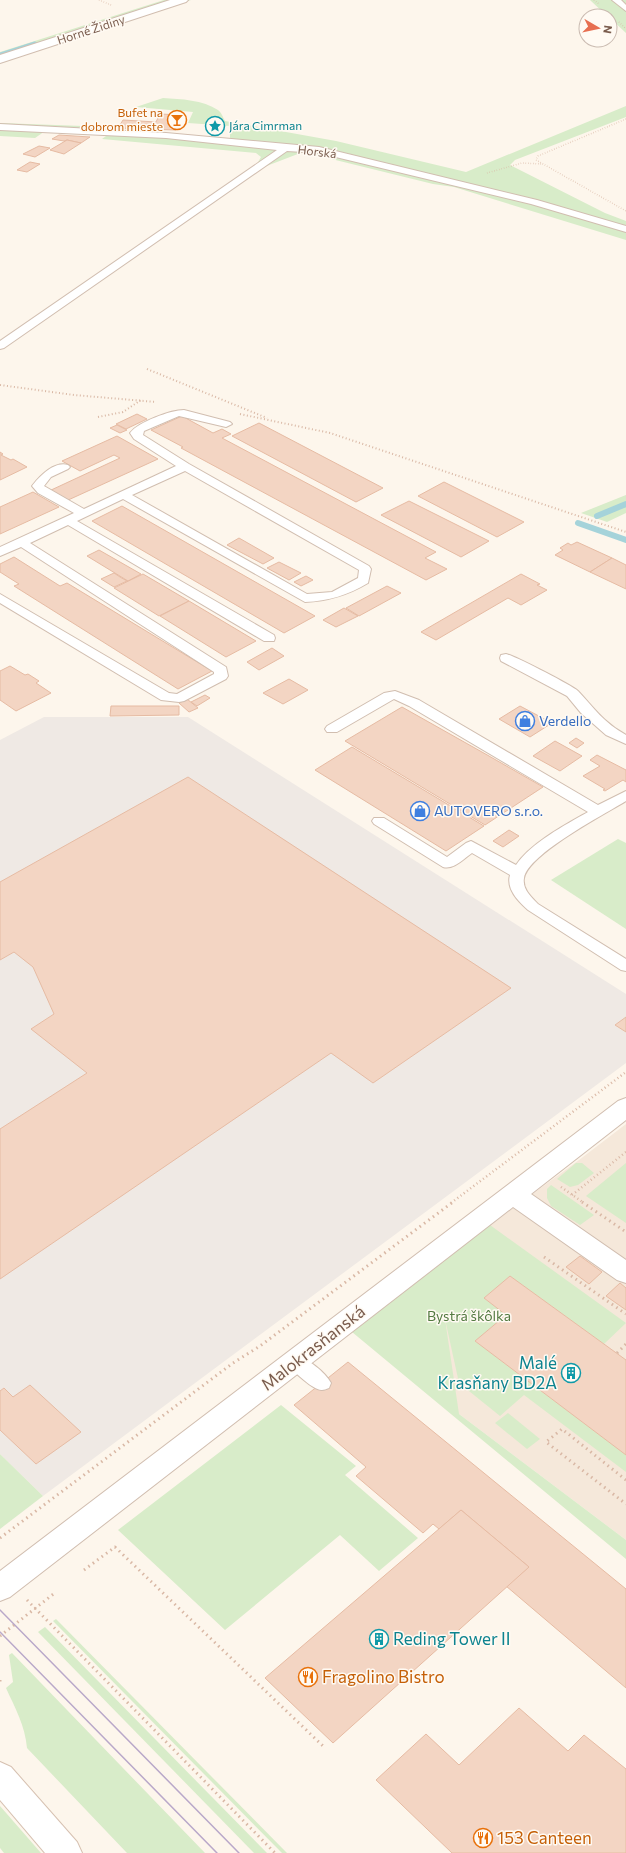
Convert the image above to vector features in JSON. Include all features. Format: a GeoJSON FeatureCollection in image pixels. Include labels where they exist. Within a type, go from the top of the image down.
{"type":"FeatureCollection","features":[{"type":"Feature","properties":{"kind":"street","name":"Horné Židiny"},"geometry":{"type":"LineString","coordinates":[[0,59],[182,0]]}},
{"type":"Feature","properties":{"kind":"street","name":"Malokrasňanská"},"geometry":{"type":"LineString","coordinates":[[0,1588],[626,1107]]}},
{"type":"Feature","properties":{"kind":"street"},"geometry":{"type":"LineString","coordinates":[[513,1194],[626,1273]]}},
{"type":"Feature","properties":{"kind":"street"},"geometry":{"type":"LineString","coordinates":[[0,1778],[66,1853]]}},
{"type":"Feature","properties":{"kind":"lane"},"geometry":{"type":"LineString","coordinates":[[616,0],[626,10]]}},
{"type":"Feature","properties":{"kind":"lane","name":"Horská"},"geometry":{"type":"LineString","coordinates":[[0,127],[117,132],[222,140],[284,148],[319,150],[534,202],[626,229]]}},
{"type":"Feature","properties":{"kind":"lane"},"geometry":{"type":"LineString","coordinates":[[0,346],[284,148]]}},
{"type":"Feature","properties":{"kind":"lane"},"geometry":{"type":"LineString","coordinates":[[122,494],[305,598],[323,598],[341,594],[364,580],[365,569],[185,466],[138,437],[136,433],[140,429],[177,413],[184,413],[226,424]]}},
{"type":"Feature","properties":{"kind":"lane"},"geometry":{"type":"LineString","coordinates":[[0,552],[185,466]]}},
{"type":"Feature","properties":{"kind":"lane"},"geometry":{"type":"LineString","coordinates":[[64,467],[47,475],[38,486],[42,491],[82,513]]}},
{"type":"Feature","properties":{"kind":"lane"},"geometry":{"type":"LineString","coordinates":[[68,520],[269,638]]}},
{"type":"Feature","properties":{"kind":"lane"},"geometry":{"type":"LineString","coordinates":[[0,598],[166,697],[179,698],[221,676],[222,670],[21,542]]}},
{"type":"Feature","properties":{"kind":"lane"},"geometry":{"type":"LineString","coordinates":[[506,658],[572,693],[586,710],[611,732],[626,740]]}},
{"type":"Feature","properties":{"kind":"lane"},"geometry":{"type":"LineString","coordinates":[[332,728],[389,696],[395,695],[414,702],[599,812]]}},
{"type":"Feature","properties":{"kind":"lane"},"geometry":{"type":"LineString","coordinates":[[626,795],[536,852],[526,862],[518,874],[517,886],[525,900],[533,907],[626,966]]}},
{"type":"Feature","properties":{"kind":"lane"},"geometry":{"type":"LineString","coordinates":[[379,821],[448,864],[471,846],[518,874]]}},
{"type":"Feature","properties":{"kind":"lane"},"geometry":{"type":"LineString","coordinates":[[296,1362],[322,1383]]}},
{"type":"Feature","properties":{"kind":"path"},"geometry":{"type":"LineString","coordinates":[[626,120],[538,156],[536,160],[540,164],[626,211]]}},
{"type":"Feature","properties":{"kind":"path"},"geometry":{"type":"LineString","coordinates":[[146,369],[273,420]]}},
{"type":"Feature","properties":{"kind":"path"},"geometry":{"type":"LineString","coordinates":[[0,385],[74,395],[163,402]]}},
{"type":"Feature","properties":{"kind":"path"},"geometry":{"type":"LineString","coordinates":[[98,417],[123,412],[141,400]]}},
{"type":"Feature","properties":{"kind":"path"},"geometry":{"type":"LineString","coordinates":[[236,414],[273,420],[330,433],[626,532]]}},
{"type":"Feature","properties":{"kind":"path"},"geometry":{"type":"LineString","coordinates":[[0,1538],[233,1363],[260,1346],[626,1072]]}},
{"type":"Feature","properties":{"kind":"path"},"geometry":{"type":"LineString","coordinates":[[626,1152],[572,1195],[626,1232]]}},
{"type":"Feature","properties":{"kind":"path"},"geometry":{"type":"LineString","coordinates":[[544,1257],[626,1314]]}},
{"type":"Feature","properties":{"kind":"path"},"geometry":{"type":"LineString","coordinates":[[616,1353],[625,1346]]}},
{"type":"Feature","properties":{"kind":"path"},"geometry":{"type":"LineString","coordinates":[[626,1480],[562,1429],[546,1442],[626,1504]]}},
{"type":"Feature","properties":{"kind":"path"},"geometry":{"type":"LineString","coordinates":[[84,1570],[115,1547],[323,1746]]}},
{"type":"Feature","properties":{"kind":"path"},"geometry":{"type":"LineString","coordinates":[[0,1636],[56,1592]]}},
{"type":"Feature","properties":{"kind":"path"},"geometry":{"type":"LineString","coordinates":[[35,1608],[275,1853]]}},
{"type":"Feature","properties":{"kind":"shaded area"},"geometry":{"type":"Polygon","coordinates":[[[44,717],[188,717],[626,994],[626,1063],[43,1496],[0,1454],[0,740],[44,717]]]}},
{"type":"Feature","properties":{"kind":"shaded area"},"geometry":{"type":"Polygon","coordinates":[[[626,1124],[626,1540],[459,1414],[354,1330],[490,1225],[626,1124]]]}},
{"type":"Feature","properties":{"kind":"green space"},"geometry":{"type":"Polygon","coordinates":[[[164,0],[191,0],[0,63],[0,52],[164,0]]]}},
{"type":"Feature","properties":{"kind":"green space"},"geometry":{"type":"Polygon","coordinates":[[[590,0],[626,0],[626,33],[618,26],[618,8],[598,8],[590,0]]]}},
{"type":"Feature","properties":{"kind":"green space"},"geometry":{"type":"Polygon","coordinates":[[[163,98],[206,104],[219,111],[225,121],[336,141],[466,172],[626,106],[626,117],[515,160],[510,165],[605,213],[626,221],[626,240],[454,187],[433,184],[303,152],[264,167],[257,164],[261,157],[256,153],[102,139],[110,133],[230,142],[230,126],[188,123],[193,112],[136,107],[163,98]]]}},
{"type":"Feature","properties":{"kind":"green space"},"geometry":{"type":"Polygon","coordinates":[[[0,123],[83,126],[78,128],[51,127],[35,138],[0,136],[0,123]]]}},
{"type":"Feature","properties":{"kind":"green space"},"geometry":{"type":"Polygon","coordinates":[[[626,495],[626,513],[607,522],[581,513],[626,495]]]}},
{"type":"Feature","properties":{"kind":"green space"},"geometry":{"type":"Polygon","coordinates":[[[618,839],[626,843],[626,929],[551,880],[618,839]]]}},
{"type":"Feature","properties":{"kind":"green space"},"geometry":{"type":"Polygon","coordinates":[[[576,1163],[582,1163],[594,1173],[578,1185],[570,1187],[557,1179],[576,1163]]]}},
{"type":"Feature","properties":{"kind":"green space"},"geometry":{"type":"Polygon","coordinates":[[[626,1163],[626,1223],[586,1196],[626,1163]]]}},
{"type":"Feature","properties":{"kind":"green space"},"geometry":{"type":"Polygon","coordinates":[[[551,1185],[594,1215],[580,1225],[551,1206],[547,1198],[547,1189],[551,1185]]]}},
{"type":"Feature","properties":{"kind":"green space","name":"Bystrá škôlka"},"geometry":{"type":"Polygon","coordinates":[[[490,1225],[626,1323],[604,1344],[510,1276],[484,1298],[506,1315],[475,1341],[626,1455],[626,1472],[524,1395],[500,1416],[459,1383],[445,1319],[459,1414],[626,1540],[626,1559],[352,1332],[490,1225]]]}},
{"type":"Feature","properties":{"kind":"green space"},"geometry":{"type":"Polygon","coordinates":[[[281,1405],[356,1466],[345,1475],[418,1538],[379,1571],[340,1535],[225,1630],[118,1530],[281,1405]]]}},
{"type":"Feature","properties":{"kind":"green space"},"geometry":{"type":"Polygon","coordinates":[[[508,1413],[540,1439],[527,1449],[495,1423],[508,1413]]]}},
{"type":"Feature","properties":{"kind":"green space"},"geometry":{"type":"Polygon","coordinates":[[[0,1454],[43,1496],[0,1529],[0,1454]]]}},
{"type":"Feature","properties":{"kind":"green space"},"geometry":{"type":"Polygon","coordinates":[[[56,1619],[287,1853],[282,1853],[53,1621],[56,1619]]]}},
{"type":"Feature","properties":{"kind":"green space"},"geometry":{"type":"Polygon","coordinates":[[[45,1627],[267,1853],[254,1853],[38,1632],[45,1627]]]}},
{"type":"Feature","properties":{"kind":"green space"},"geometry":{"type":"Polygon","coordinates":[[[12,1653],[205,1853],[127,1853],[27,1748],[22,1724],[6,1688],[13,1682],[9,1655],[12,1653]]]}},
{"type":"Feature","properties":{"kind":"green space"},"geometry":{"type":"Polygon","coordinates":[[[0,1806],[41,1853],[4,1853],[0,1848],[0,1806]]]}},
{"type":"Feature","properties":{"kind":"building"},"geometry":{"type":"Polygon","coordinates":[[[160,114],[183,115],[176,130],[118,128],[123,120],[156,122],[160,114]]]}},
{"type":"Feature","properties":{"kind":"building"},"geometry":{"type":"Polygon","coordinates":[[[59,135],[90,137],[81,143],[52,139],[59,135]]]}},
{"type":"Feature","properties":{"kind":"building"},"geometry":{"type":"Polygon","coordinates":[[[67,140],[81,143],[64,154],[50,150],[67,140]]]}},
{"type":"Feature","properties":{"kind":"building"},"geometry":{"type":"Polygon","coordinates":[[[39,146],[50,148],[35,157],[23,154],[39,146]]]}},
{"type":"Feature","properties":{"kind":"building"},"geometry":{"type":"Polygon","coordinates":[[[30,162],[40,164],[27,172],[17,170],[30,162]]]}},
{"type":"Feature","properties":{"kind":"building"},"geometry":{"type":"Polygon","coordinates":[[[137,414],[147,419],[126,429],[116,424],[137,414]]]}},
{"type":"Feature","properties":{"kind":"building"},"geometry":{"type":"Polygon","coordinates":[[[182,416],[213,433],[222,429],[231,434],[222,438],[436,552],[425,558],[447,569],[426,580],[181,448],[183,447],[151,430],[182,416]]]}},
{"type":"Feature","properties":{"kind":"building"},"geometry":{"type":"Polygon","coordinates":[[[259,423],[383,488],[356,502],[232,436],[259,423]]]}},
{"type":"Feature","properties":{"kind":"building"},"geometry":{"type":"Polygon","coordinates":[[[117,425],[127,430],[120,433],[110,428],[117,425]]]}},
{"type":"Feature","properties":{"kind":"building"},"geometry":{"type":"Polygon","coordinates":[[[117,436],[158,459],[66,501],[49,491],[120,458],[114,455],[80,471],[62,461],[117,436]]]}},
{"type":"Feature","properties":{"kind":"building"},"geometry":{"type":"Polygon","coordinates":[[[0,452],[3,454],[1,455],[11,460],[13,459],[27,467],[0,480],[0,452]]]}},
{"type":"Feature","properties":{"kind":"building"},"geometry":{"type":"Polygon","coordinates":[[[444,482],[524,522],[497,537],[418,496],[444,482]]]}},
{"type":"Feature","properties":{"kind":"building"},"geometry":{"type":"Polygon","coordinates":[[[33,492],[59,507],[0,534],[0,507],[33,492]]]}},
{"type":"Feature","properties":{"kind":"building"},"geometry":{"type":"Polygon","coordinates":[[[409,501],[489,541],[461,557],[381,515],[409,501]]]}},
{"type":"Feature","properties":{"kind":"building"},"geometry":{"type":"Polygon","coordinates":[[[122,506],[315,616],[284,633],[92,521],[122,506]]]}},
{"type":"Feature","properties":{"kind":"building"},"geometry":{"type":"Polygon","coordinates":[[[239,538],[274,558],[263,564],[227,545],[239,538]]]}},
{"type":"Feature","properties":{"kind":"building"},"geometry":{"type":"Polygon","coordinates":[[[577,542],[612,558],[590,572],[555,555],[563,550],[560,548],[568,543],[571,545],[577,542]]]}},
{"type":"Feature","properties":{"kind":"building"},"geometry":{"type":"Polygon","coordinates":[[[99,550],[141,574],[128,581],[87,556],[99,550]]]}},
{"type":"Feature","properties":{"kind":"building"},"geometry":{"type":"Polygon","coordinates":[[[14,557],[60,586],[67,583],[212,671],[178,689],[14,586],[19,584],[0,572],[0,564],[14,557]]]}},
{"type":"Feature","properties":{"kind":"building"},"geometry":{"type":"Polygon","coordinates":[[[612,558],[626,565],[626,589],[590,572],[612,558]]]}},
{"type":"Feature","properties":{"kind":"building"},"geometry":{"type":"Polygon","coordinates":[[[279,562],[301,573],[289,580],[267,568],[279,562]]]}},
{"type":"Feature","properties":{"kind":"building"},"geometry":{"type":"Polygon","coordinates":[[[114,573],[127,581],[114,587],[101,579],[114,573]]]}},
{"type":"Feature","properties":{"kind":"building"},"geometry":{"type":"Polygon","coordinates":[[[143,574],[189,601],[159,616],[114,588],[143,574]]]}},
{"type":"Feature","properties":{"kind":"building"},"geometry":{"type":"Polygon","coordinates":[[[521,574],[540,584],[537,585],[547,590],[521,605],[508,598],[436,640],[421,632],[521,574]]]}},
{"type":"Feature","properties":{"kind":"building"},"geometry":{"type":"Polygon","coordinates":[[[306,576],[313,580],[301,586],[294,582],[306,576]]]}},
{"type":"Feature","properties":{"kind":"building"},"geometry":{"type":"Polygon","coordinates":[[[387,586],[401,593],[359,616],[346,608],[387,586]]]}},
{"type":"Feature","properties":{"kind":"building"},"geometry":{"type":"Polygon","coordinates":[[[189,601],[256,641],[226,657],[160,616],[189,601]]]}},
{"type":"Feature","properties":{"kind":"building"},"geometry":{"type":"Polygon","coordinates":[[[344,608],[358,616],[336,627],[323,620],[344,608]]]}},
{"type":"Feature","properties":{"kind":"building"},"geometry":{"type":"Polygon","coordinates":[[[272,648],[284,656],[259,670],[247,662],[272,648]]]}},
{"type":"Feature","properties":{"kind":"building"},"geometry":{"type":"Polygon","coordinates":[[[10,666],[39,681],[36,683],[51,693],[16,711],[0,700],[0,671],[10,666]]]}},
{"type":"Feature","properties":{"kind":"building"},"geometry":{"type":"Polygon","coordinates":[[[289,679],[308,690],[283,704],[263,693],[289,679]]]}},
{"type":"Feature","properties":{"kind":"building"},"geometry":{"type":"Polygon","coordinates":[[[205,695],[210,698],[197,706],[191,702],[205,695]]]}},
{"type":"Feature","properties":{"kind":"building"},"geometry":{"type":"Polygon","coordinates":[[[187,699],[198,708],[189,712],[179,703],[187,699]]]}},
{"type":"Feature","properties":{"kind":"building"},"geometry":{"type":"Polygon","coordinates":[[[111,706],[179,706],[179,715],[110,716],[111,706]]]}},
{"type":"Feature","properties":{"kind":"building","name":"Verdello"},"geometry":{"type":"Polygon","coordinates":[[[520,706],[552,723],[530,737],[499,719],[520,706]]]}},
{"type":"Feature","properties":{"kind":"building"},"geometry":{"type":"Polygon","coordinates":[[[402,707],[543,787],[485,825],[345,741],[402,707]]]}},
{"type":"Feature","properties":{"kind":"building"},"geometry":{"type":"Polygon","coordinates":[[[576,738],[584,743],[577,748],[569,743],[576,738]]]}},
{"type":"Feature","properties":{"kind":"building"},"geometry":{"type":"Polygon","coordinates":[[[555,741],[582,756],[560,771],[533,756],[555,741]]]}},
{"type":"Feature","properties":{"kind":"building","name":"AUTOVERO s.r.o."},"geometry":{"type":"Polygon","coordinates":[[[352,747],[484,826],[446,851],[315,770],[352,747]]]}},
{"type":"Feature","properties":{"kind":"building"},"geometry":{"type":"Polygon","coordinates":[[[597,755],[626,770],[626,782],[623,780],[605,791],[603,790],[605,789],[583,776],[600,766],[590,760],[597,755]]]}},
{"type":"Feature","properties":{"kind":"building"},"geometry":{"type":"Polygon","coordinates":[[[188,777],[511,988],[373,1083],[331,1053],[0,1279],[0,1129],[87,1073],[31,1029],[54,1014],[33,967],[14,952],[0,960],[0,882],[188,777]]]}},
{"type":"Feature","properties":{"kind":"building"},"geometry":{"type":"Polygon","coordinates":[[[509,830],[519,836],[503,847],[493,841],[509,830]]]}},
{"type":"Feature","properties":{"kind":"building"},"geometry":{"type":"Polygon","coordinates":[[[626,1017],[626,1032],[615,1025],[626,1017]]]}},
{"type":"Feature","properties":{"kind":"building"},"geometry":{"type":"Polygon","coordinates":[[[580,1256],[602,1272],[589,1284],[566,1267],[580,1256]]]}},
{"type":"Feature","properties":{"kind":"building","name":"Malé Krasňany BD2A"},"geometry":{"type":"Polygon","coordinates":[[[510,1276],[626,1360],[626,1455],[475,1341],[506,1315],[484,1298],[510,1276]]]}},
{"type":"Feature","properties":{"kind":"building"},"geometry":{"type":"Polygon","coordinates":[[[620,1283],[626,1288],[626,1310],[606,1296],[620,1283]]]}},
{"type":"Feature","properties":{"kind":"building"},"geometry":{"type":"Polygon","coordinates":[[[348,1362],[626,1589],[626,1688],[506,1586],[529,1567],[461,1510],[439,1529],[433,1524],[423,1533],[356,1476],[366,1467],[294,1405],[348,1362]]]}},
{"type":"Feature","properties":{"kind":"building"},"geometry":{"type":"Polygon","coordinates":[[[30,1385],[81,1432],[36,1464],[0,1430],[0,1391],[4,1388],[13,1397],[30,1385]]]}},
{"type":"Feature","properties":{"kind":"building","name":"Reding Tower II"},"geometry":{"type":"Polygon","coordinates":[[[461,1510],[529,1567],[333,1743],[265,1678],[461,1510]]]}},
{"type":"Feature","properties":{"kind":"building"},"geometry":{"type":"Polygon","coordinates":[[[519,1708],[568,1751],[584,1735],[626,1769],[626,1853],[452,1853],[376,1780],[426,1734],[459,1765],[519,1708]]]}},
{"type":"Feature","properties":{"kind":"waterway"},"geometry":{"type":"LineString","coordinates":[[0,55],[35,44]]}},
{"type":"Feature","properties":{"kind":"waterway"},"geometry":{"type":"LineString","coordinates":[[597,516],[626,504]]}},
{"type":"Feature","properties":{"kind":"waterway"},"geometry":{"type":"LineString","coordinates":[[578,523],[626,540]]}},
{"type":"Feature","properties":{"kind":"tram line"},"geometry":{"type":"LineString","coordinates":[[0,1610],[239,1853]]}},
{"type":"Feature","properties":{"kind":"tram line"},"geometry":{"type":"LineString","coordinates":[[0,1632],[217,1853]]}},
{"type":"Feature","properties":{"kind":"place","name":"Bufet na dobrom mieste"},"geometry":{"type":"Point","coordinates":[177,120]}},
{"type":"Feature","properties":{"kind":"place","name":"Jára Cimrman"},"geometry":{"type":"Point","coordinates":[215,126]}},
{"type":"Feature","properties":{"kind":"place","name":"Verdello"},"geometry":{"type":"Point","coordinates":[525,721]}},
{"type":"Feature","properties":{"kind":"place","name":"AUTOVERO s.r.o."},"geometry":{"type":"Point","coordinates":[420,811]}},
{"type":"Feature","properties":{"kind":"place","name":"Malé Krasňany BD2A"},"geometry":{"type":"Point","coordinates":[571,1373]}},
{"type":"Feature","properties":{"kind":"place","name":"Reding Tower II"},"geometry":{"type":"Point","coordinates":[379,1639]}},
{"type":"Feature","properties":{"kind":"place","name":"Fragolino Bistro"},"geometry":{"type":"Point","coordinates":[308,1677]}},
{"type":"Feature","properties":{"kind":"place","name":"153 Canteen"},"geometry":{"type":"Point","coordinates":[483,1838]}}]}
